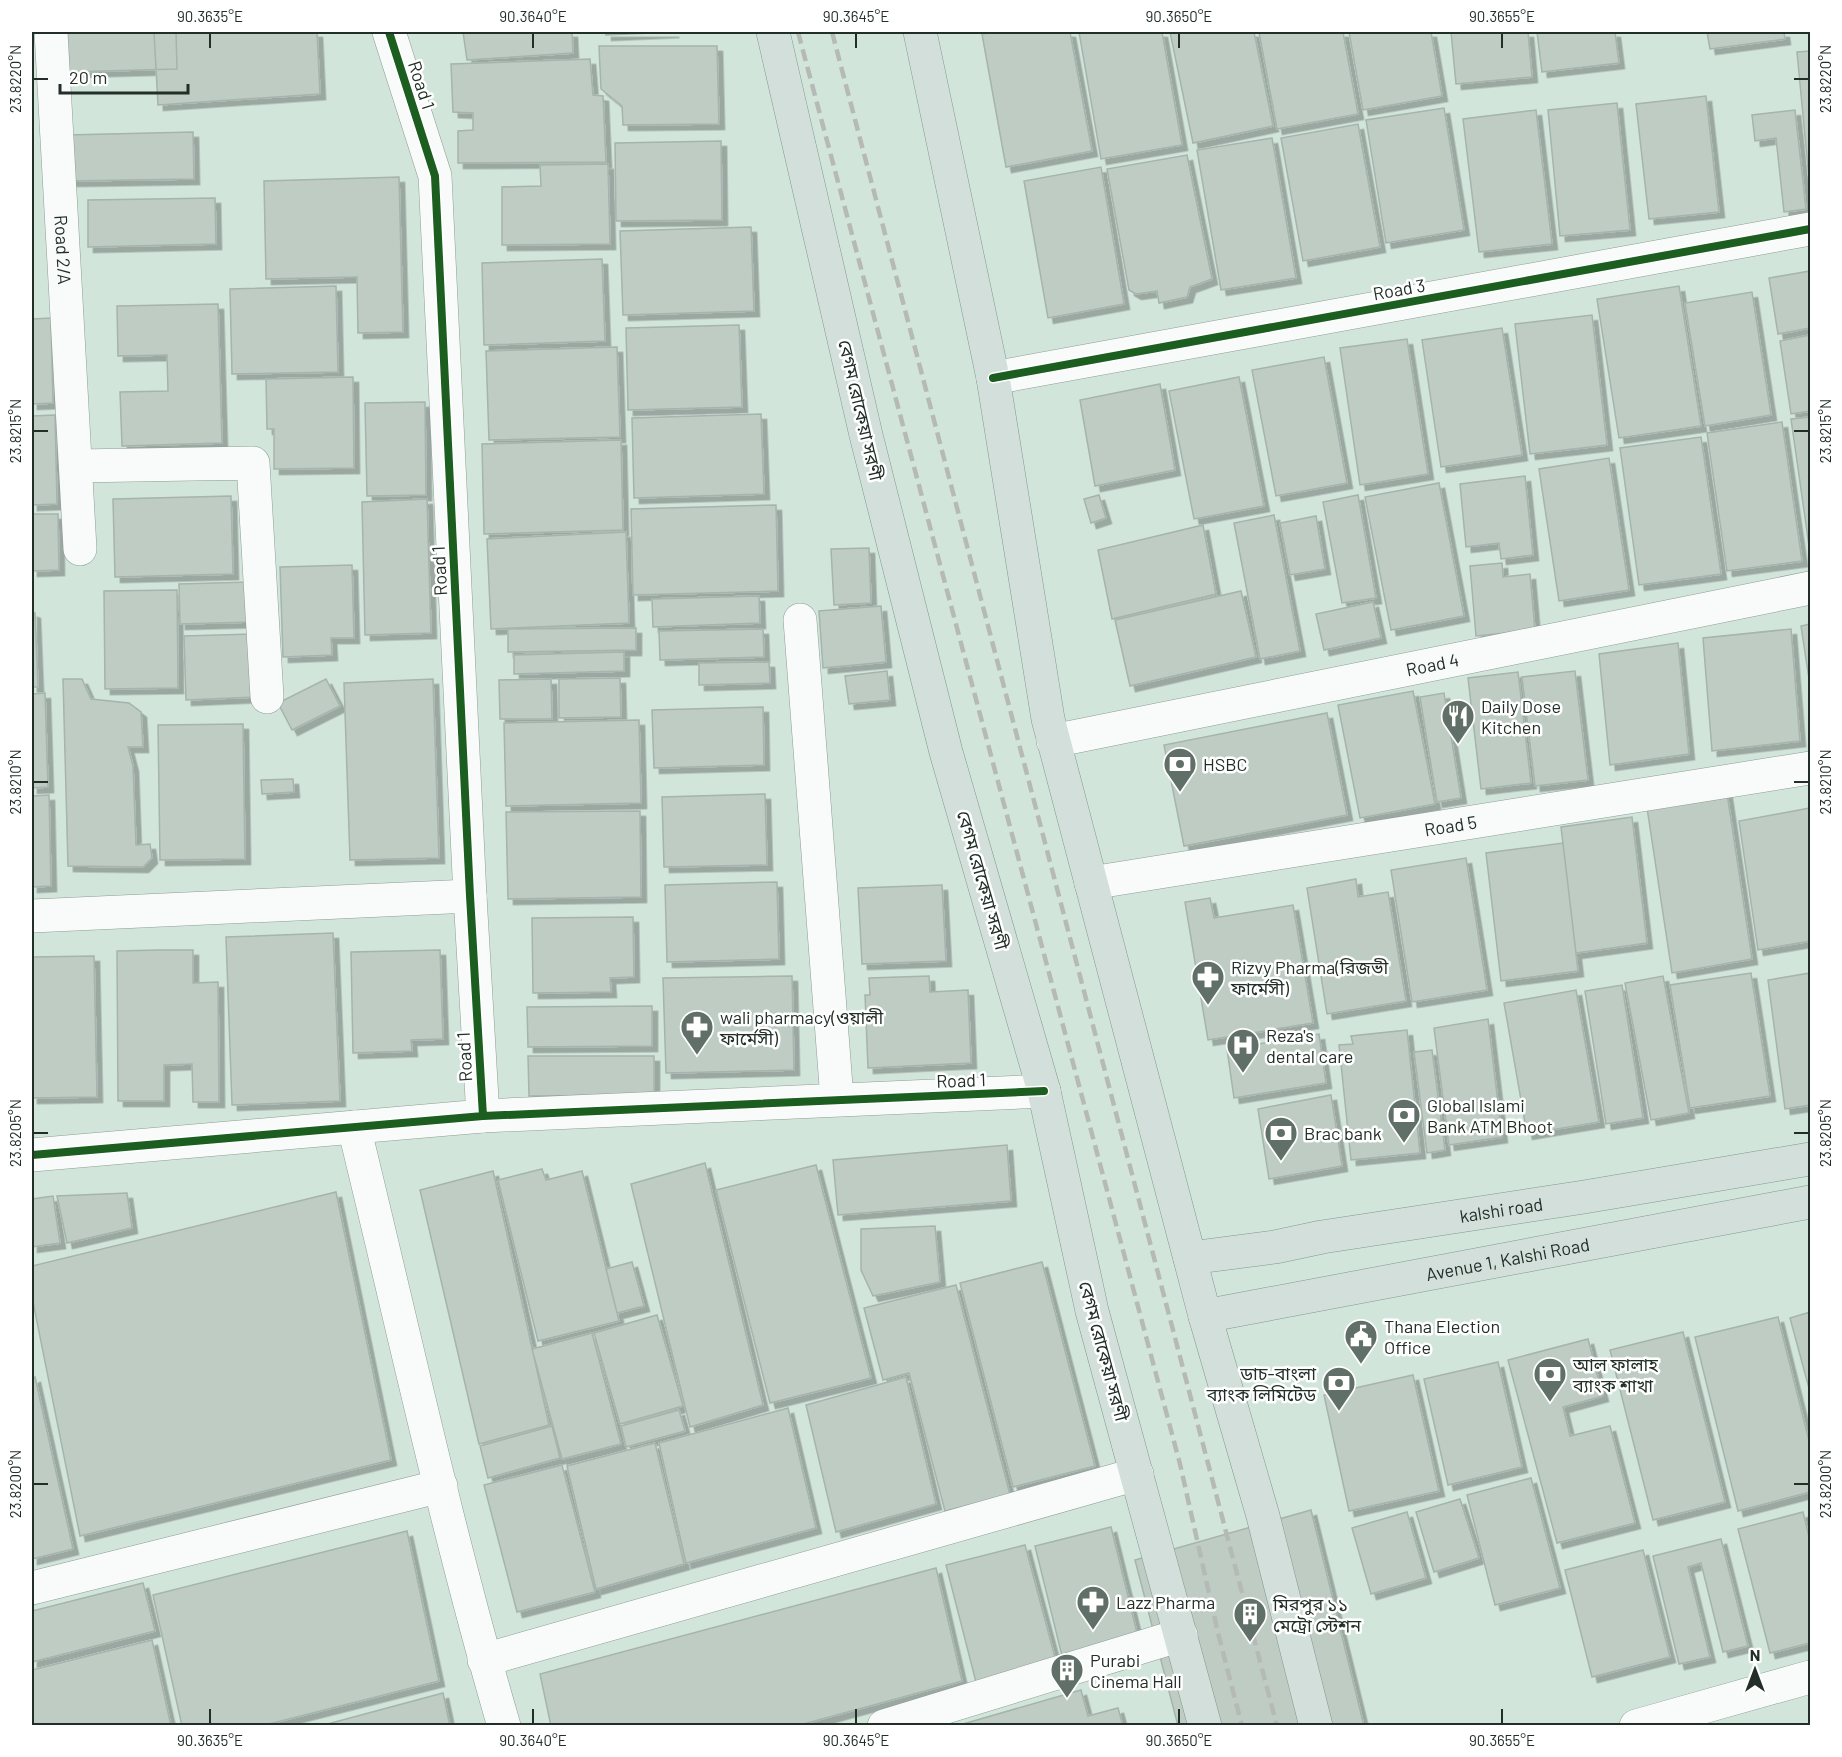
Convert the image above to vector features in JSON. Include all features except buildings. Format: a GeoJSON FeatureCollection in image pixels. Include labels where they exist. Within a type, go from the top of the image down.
{"type":"FeatureCollection","features":[{"type":"Feature","properties":{"kind":"main road","name":"বেগম রোকেয়া সরণী"},"geometry":{"type":"LineString","coordinates":[[773,32],[866,435],[946,752],[1044,1091],[1092,1311],[1205,1725]]}},
{"type":"Feature","properties":{"kind":"main road"},"geometry":{"type":"LineString","coordinates":[[920,32],[993,378],[1053,741],[1205,1316],[1263,1516],[1316,1725]]}},
{"type":"Feature","properties":{"kind":"main road","name":"kalshi road"},"geometry":{"type":"LineString","coordinates":[[1190,1258],[1275,1247],[1810,1159]]}},
{"type":"Feature","properties":{"kind":"main road","name":"Avenue 1, Kalshi Road"},"geometry":{"type":"LineString","coordinates":[[1205,1316],[1810,1202]]}},
{"type":"Feature","properties":{"kind":"street","name":"Road 2/A"},"geometry":{"type":"LineString","coordinates":[[51,32],[81,549]]}},
{"type":"Feature","properties":{"kind":"street","name":"Road 1"},"geometry":{"type":"LineString","coordinates":[[389,32],[435,176],[483,1116]]}},
{"type":"Feature","properties":{"kind":"street","name":"Road 3"},"geometry":{"type":"LineString","coordinates":[[993,378],[1810,229]]}},
{"type":"Feature","properties":{"kind":"street"},"geometry":{"type":"LineString","coordinates":[[77,466],[253,463],[267,698]]}},
{"type":"Feature","properties":{"kind":"street","name":"Road 4"},"geometry":{"type":"LineString","coordinates":[[1053,741],[1810,588]]}},
{"type":"Feature","properties":{"kind":"street"},"geometry":{"type":"LineString","coordinates":[[800,620],[837,1099]]}},
{"type":"Feature","properties":{"kind":"street","name":"Road 5"},"geometry":{"type":"LineString","coordinates":[[1091,883],[1810,768]]}},
{"type":"Feature","properties":{"kind":"street"},"geometry":{"type":"LineString","coordinates":[[32,916],[470,896]]}},
{"type":"Feature","properties":{"kind":"street","name":"Road 1"},"geometry":{"type":"LineString","coordinates":[[32,1155],[483,1116],[1044,1091]]}},
{"type":"Feature","properties":{"kind":"street"},"geometry":{"type":"LineString","coordinates":[[354,1127],[484,1660],[504,1725]]}},
{"type":"Feature","properties":{"kind":"street"},"geometry":{"type":"LineString","coordinates":[[484,1660],[1137,1474]]}},
{"type":"Feature","properties":{"kind":"street"},"geometry":{"type":"LineString","coordinates":[[32,1588],[441,1486]]}},
{"type":"Feature","properties":{"kind":"street"},"geometry":{"type":"LineString","coordinates":[[884,1725],[1181,1635]]}},
{"type":"Feature","properties":{"kind":"street"},"geometry":{"type":"LineString","coordinates":[[1636,1725],[1810,1677]]}},
{"type":"Feature","properties":{"kind":"railway"},"geometry":{"type":"LineString","coordinates":[[798,32],[1180,1464],[1218,1633],[1242,1726]]}},
{"type":"Feature","properties":{"kind":"railway"},"geometry":{"type":"LineString","coordinates":[[832,32],[1277,1726]]}},
{"type":"Feature","properties":{"kind":"cycle path"},"geometry":{"type":"LineString","coordinates":[[389,32],[435,176],[483,1116]]}},
{"type":"Feature","properties":{"kind":"cycle path"},"geometry":{"type":"LineString","coordinates":[[993,378],[1810,229]]}},
{"type":"Feature","properties":{"kind":"cycle path"},"geometry":{"type":"LineString","coordinates":[[32,1155],[483,1116],[1044,1091]]}},
{"type":"Feature","properties":{"kind":"place","name":"Daily Dose Kitchen"},"geometry":{"type":"Point","coordinates":[1458,745]}},
{"type":"Feature","properties":{"kind":"place","name":"HSBC"},"geometry":{"type":"Point","coordinates":[1180,793]}},
{"type":"Feature","properties":{"kind":"place","name":"Rizvy Pharma(রিজভী ফার্মেসী)"},"geometry":{"type":"Point","coordinates":[1208,1006]}},
{"type":"Feature","properties":{"kind":"place","name":"wali pharmacy(ওয়ালী ফার্মেসী)"},"geometry":{"type":"Point","coordinates":[697,1056]}},
{"type":"Feature","properties":{"kind":"place","name":"Reza's dental care"},"geometry":{"type":"Point","coordinates":[1243,1074]}},
{"type":"Feature","properties":{"kind":"place","name":"Global Islami Bank ATM Bhoot"},"geometry":{"type":"Point","coordinates":[1404,1144]}},
{"type":"Feature","properties":{"kind":"place","name":"Brac bank"},"geometry":{"type":"Point","coordinates":[1281,1162]}},
{"type":"Feature","properties":{"kind":"place","name":"Thana Election Office"},"geometry":{"type":"Point","coordinates":[1361,1365]}},
{"type":"Feature","properties":{"kind":"place","name":"আল ফালাহ ব্যাংক শাখা"},"geometry":{"type":"Point","coordinates":[1550,1403]}},
{"type":"Feature","properties":{"kind":"place","name":"ডাচ-বাংলা ব্যাংক লিমিটেড"},"geometry":{"type":"Point","coordinates":[1339,1412]}},
{"type":"Feature","properties":{"kind":"place","name":"Lazz Pharma"},"geometry":{"type":"Point","coordinates":[1093,1631]}},
{"type":"Feature","properties":{"kind":"place","name":"মিরপুর ১১ মেট্রো স্টেশন"},"geometry":{"type":"Point","coordinates":[1250,1643]}},
{"type":"Feature","properties":{"kind":"place","name":"Purabi Cinema Hall"},"geometry":{"type":"Point","coordinates":[1067,1699]}}]}
